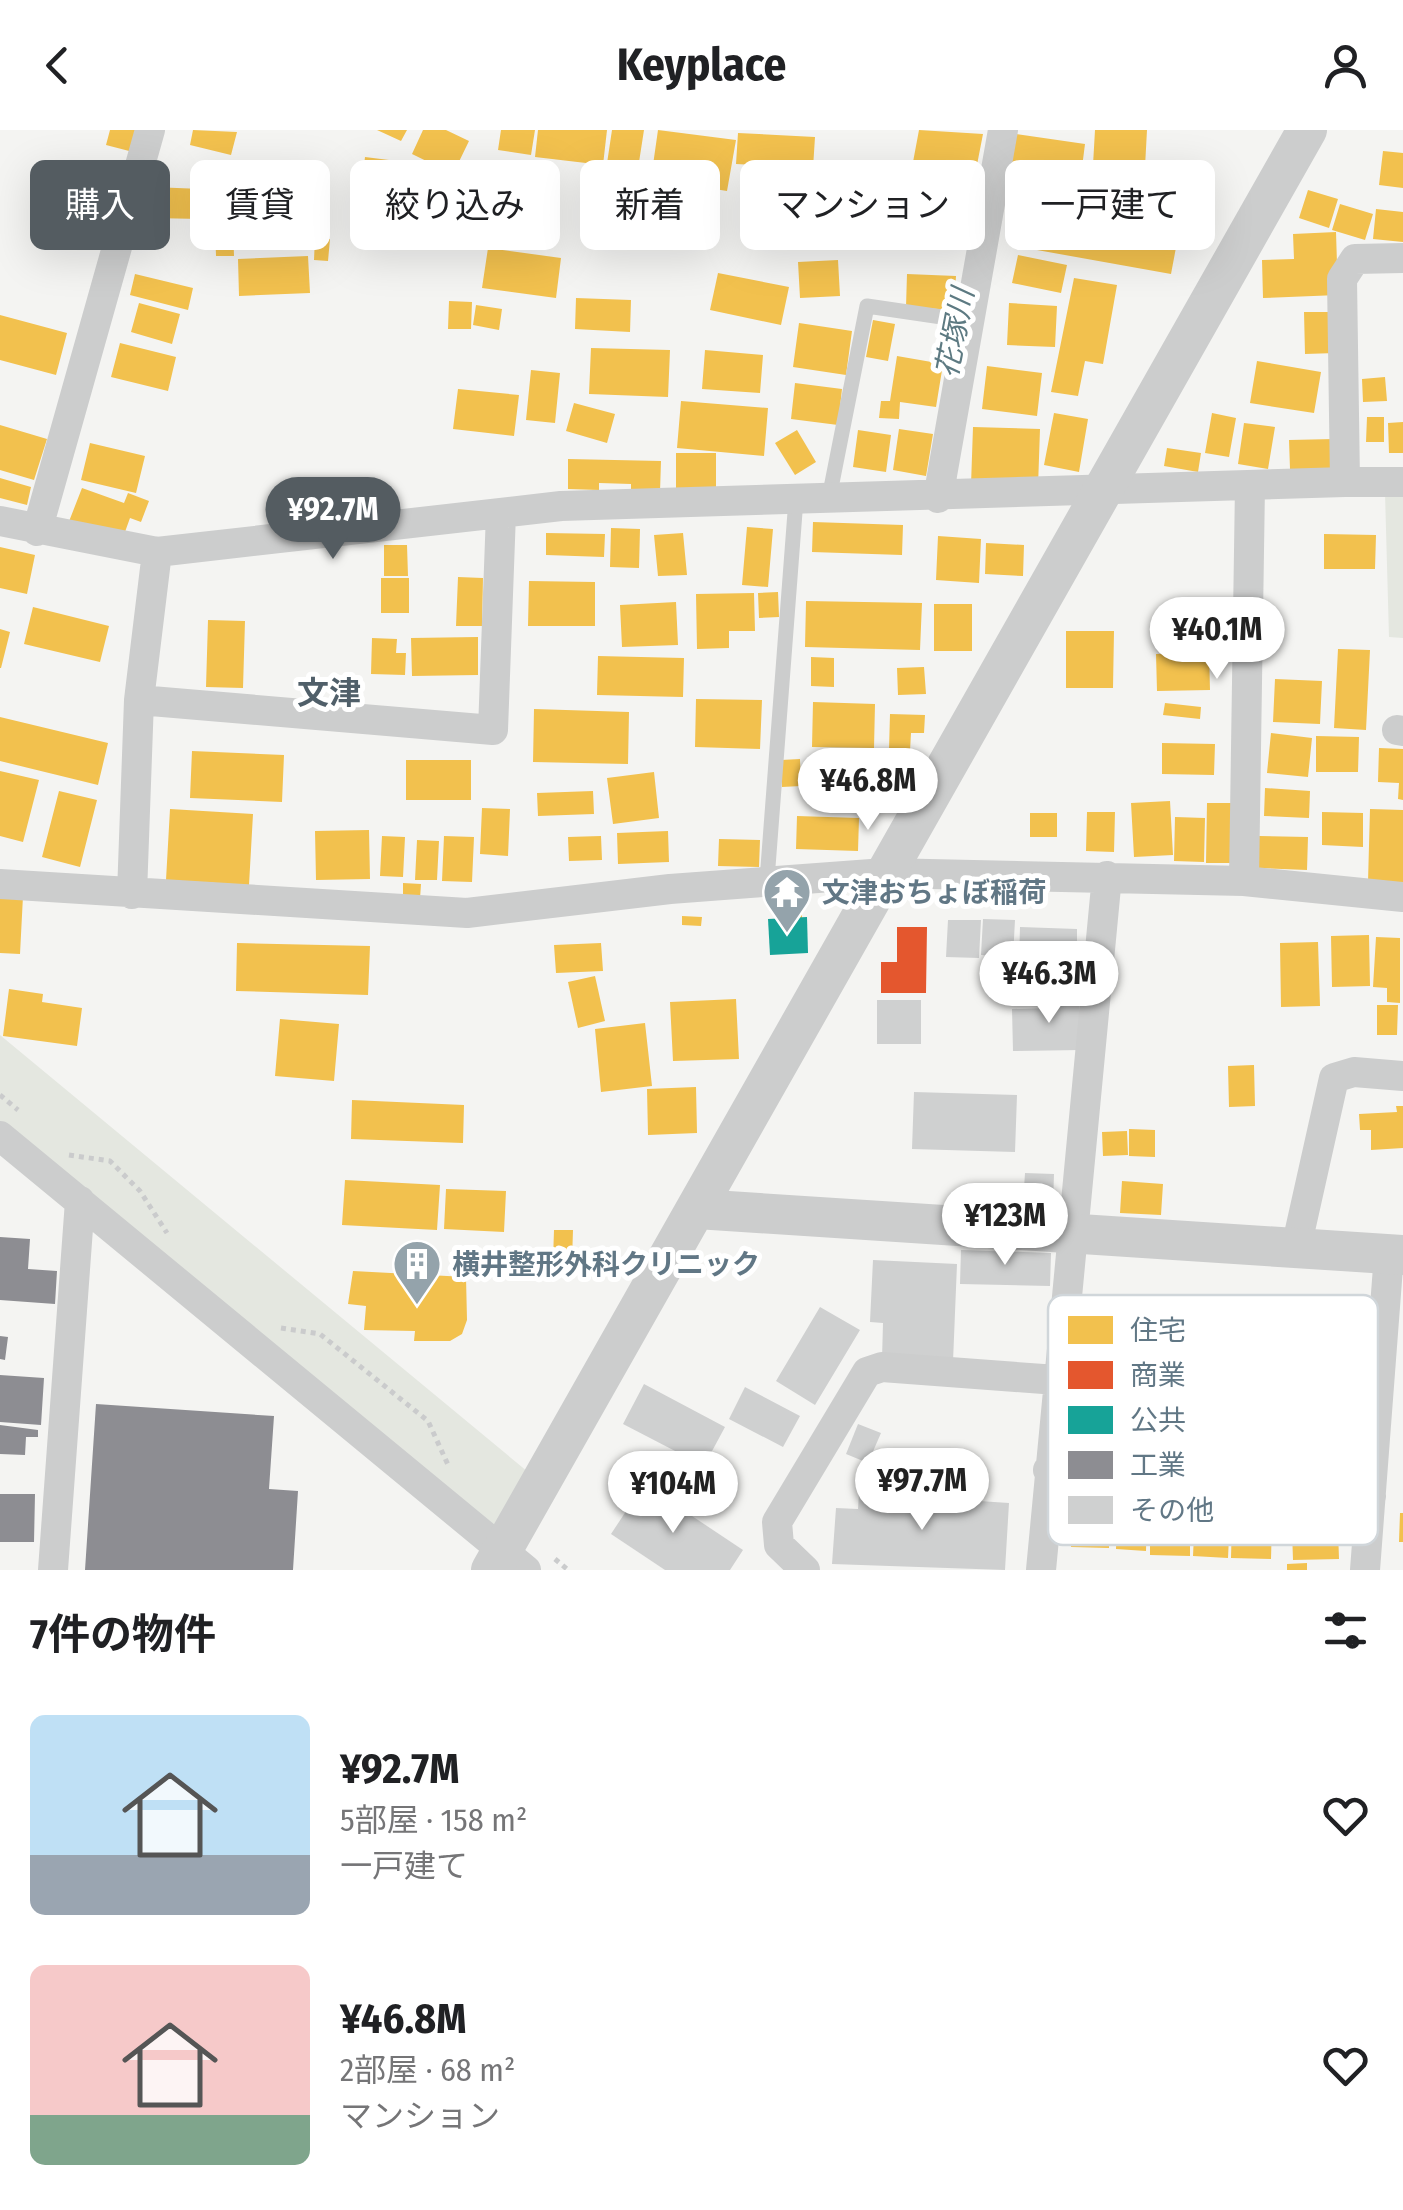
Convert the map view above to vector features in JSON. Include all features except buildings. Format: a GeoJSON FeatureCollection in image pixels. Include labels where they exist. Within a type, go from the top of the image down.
{"type":"FeatureCollection","features":[{"type":"Feature","properties":{"kind":"street"},"geometry":{"type":"LineString","coordinates":[[37,532],[150,130]]}},
{"type":"Feature","properties":{"kind":"street"},"geometry":{"type":"LineString","coordinates":[[938,498],[1003,130]]}},
{"type":"Feature","properties":{"kind":"street"},"geometry":{"type":"LineString","coordinates":[[0,1136],[509,1554],[885,873],[1307,130]]}},
{"type":"Feature","properties":{"kind":"street"},"geometry":{"type":"LineString","coordinates":[[1345,482],[1342,279],[1355,260],[1403,258]]}},
{"type":"Feature","properties":{"kind":"street"},"geometry":{"type":"LineString","coordinates":[[0,520],[37,532],[158,552],[561,506],[1403,482]]}},
{"type":"Feature","properties":{"kind":"street"},"geometry":{"type":"LineString","coordinates":[[1244,881],[1250,485]]}},
{"type":"Feature","properties":{"kind":"street"},"geometry":{"type":"LineString","coordinates":[[138,700],[493,730],[501,513]]}},
{"type":"Feature","properties":{"kind":"street"},"geometry":{"type":"LineString","coordinates":[[132,894],[138,700],[158,552]]}},
{"type":"Feature","properties":{"kind":"street"},"geometry":{"type":"LineString","coordinates":[[0,884],[467,913],[767,880],[885,873],[1244,881],[1403,897]]}},
{"type":"Feature","properties":{"kind":"street"},"geometry":{"type":"LineString","coordinates":[[1066,1295],[1107,876]]}},
{"type":"Feature","properties":{"kind":"street"},"geometry":{"type":"LineString","coordinates":[[1296,1248],[1334,1078],[1354,1072],[1403,1076]]}},
{"type":"Feature","properties":{"kind":"street"},"geometry":{"type":"LineString","coordinates":[[52,1570],[80,1201]]}},
{"type":"Feature","properties":{"kind":"street"},"geometry":{"type":"LineString","coordinates":[[697,1209],[1396,1255],[1378,1422]]}},
{"type":"Feature","properties":{"kind":"street"},"geometry":{"type":"LineString","coordinates":[[805,1570],[778,1545],[777,1522],[867,1372],[882,1368],[1048,1379]]}},
{"type":"Feature","properties":{"kind":"street"},"geometry":{"type":"LineString","coordinates":[[1041,1570],[1048,1470]]}},
{"type":"Feature","properties":{"kind":"street"},"geometry":{"type":"LineString","coordinates":[[1365,1570],[1367,1545]]}},
{"type":"Feature","properties":{"kind":"lane"},"geometry":{"type":"LineString","coordinates":[[829,498],[867,306],[969,321]]}},
{"type":"Feature","properties":{"kind":"lane"},"geometry":{"type":"LineString","coordinates":[[767,880],[796,498]]}},
{"type":"Feature","properties":{"kind":"path"},"geometry":{"type":"LineString","coordinates":[[0,1095],[30,1119]]}},
{"type":"Feature","properties":{"kind":"path"},"geometry":{"type":"LineString","coordinates":[[55,1153],[110,1161],[140,1190],[170,1238]]}},
{"type":"Feature","properties":{"kind":"path"},"geometry":{"type":"LineString","coordinates":[[269,1326],[320,1334],[428,1421],[454,1477]]}},
{"type":"Feature","properties":{"kind":"path"},"geometry":{"type":"LineString","coordinates":[[509,1554],[568,1570]]}},
{"type":"Feature","properties":{"kind":"shaded area"},"geometry":{"type":"Polygon","coordinates":[[[1385,493],[1403,493],[1403,638],[1389,637],[1385,493]]]}},
{"type":"Feature","properties":{"kind":"shaded area"},"geometry":{"type":"Polygon","coordinates":[[[0,1035],[528,1472],[486,1551],[0,1151],[0,1035]]]}},
{"type":"Feature","properties":{"kind":"place","name":"文津おちょぼ稲荷"},"geometry":{"type":"Point","coordinates":[787,934]}},
{"type":"Feature","properties":{"kind":"place","name":"横井整形外科クリニック"},"geometry":{"type":"Point","coordinates":[417,1306]}},
{"type":"Feature","properties":{"kind":"district","name":"文津"},"geometry":{"type":"Point","coordinates":[329,693]}},
{"type":"Feature","properties":{"kind":"water label","name":"花塚川"},"geometry":{"type":"Point","coordinates":[955,333]}}]}
